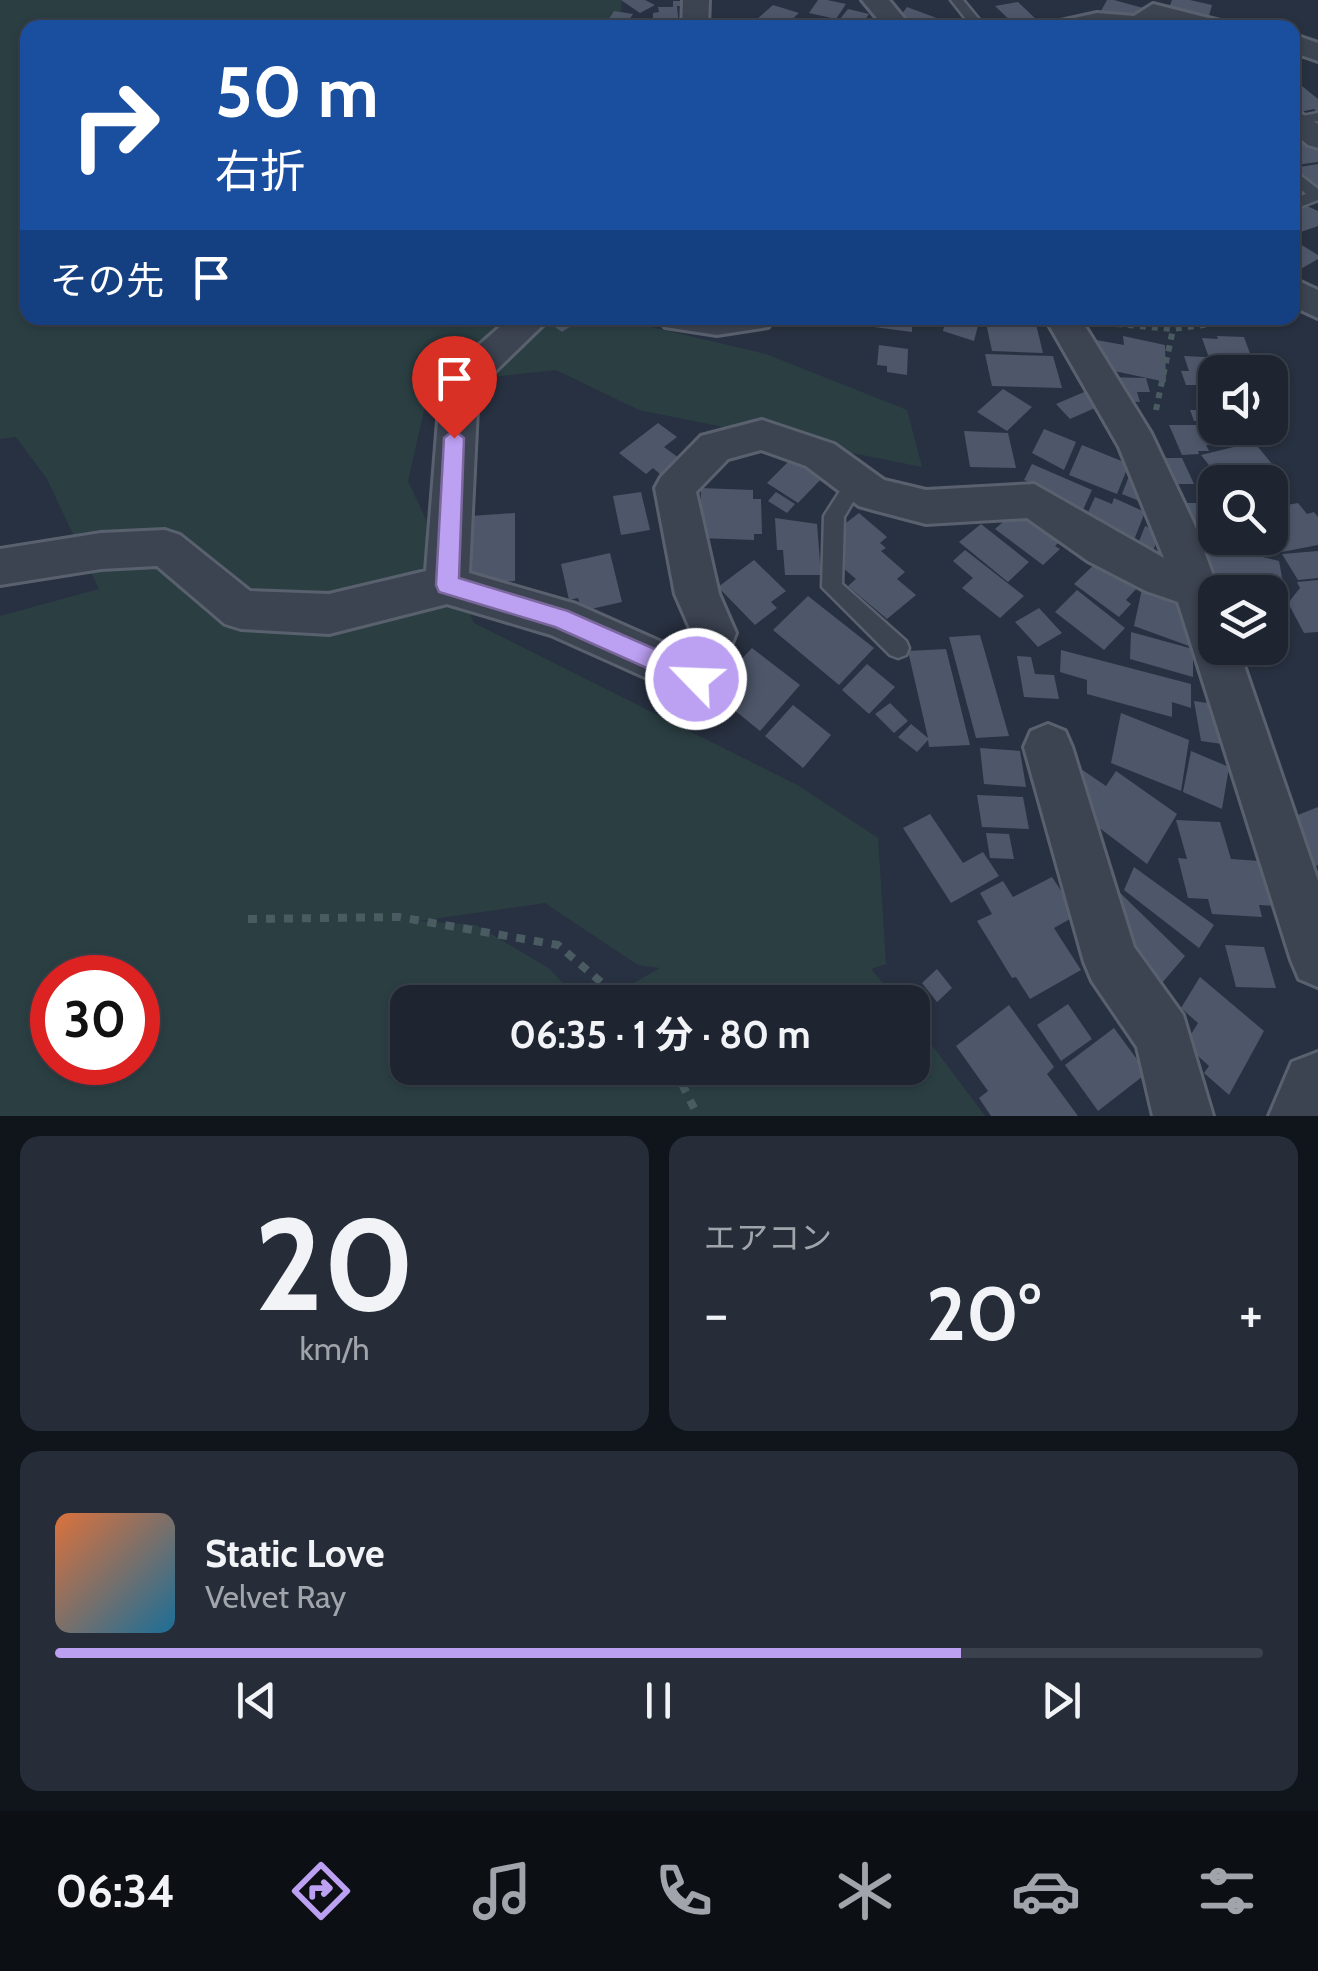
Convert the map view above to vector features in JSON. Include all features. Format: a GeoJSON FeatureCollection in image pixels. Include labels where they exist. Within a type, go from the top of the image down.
{"type":"FeatureCollection","features":[{"type":"Feature","properties":{"kind":"street"},"geometry":{"type":"LineString","coordinates":[[875,0],[892,20]]}},
{"type":"Feature","properties":{"kind":"street"},"geometry":{"type":"LineString","coordinates":[[1144,20],[1153,12],[1184,20]]}},
{"type":"Feature","properties":{"kind":"street"},"geometry":{"type":"LineString","coordinates":[[447,585],[460,383],[524,325]]}},
{"type":"Feature","properties":{"kind":"street"},"geometry":{"type":"LineString","coordinates":[[1068,325],[1126,424],[1173,524],[1198,595]]}},
{"type":"Feature","properties":{"kind":"street"},"geometry":{"type":"LineString","coordinates":[[0,567],[100,551],[165,548],[241,610],[330,614],[447,585],[560,618],[696,679],[714,633],[698,594],[675,488],[714,447],[762,435],[820,455],[872,494],[926,507],[1034,501],[1102,548],[1161,578],[1196,589]]}},
{"type":"Feature","properties":{"kind":"street"},"geometry":{"type":"LineString","coordinates":[[1221,665],[1318,960]]}},
{"type":"Feature","properties":{"kind":"street"},"geometry":{"type":"LineString","coordinates":[[1048,747],[1111,962],[1163,1035],[1183,1116]]}},
{"type":"Feature","properties":{"kind":"street"},"geometry":{"type":"LineString","coordinates":[[1306,1116],[1318,1088]]}},
{"type":"Feature","properties":{"kind":"lane"},"geometry":{"type":"LineString","coordinates":[[958,0],[974,20]]}},
{"type":"Feature","properties":{"kind":"lane"},"geometry":{"type":"LineString","coordinates":[[1300,180],[1316,195],[1300,202]]}},
{"type":"Feature","properties":{"kind":"lane"},"geometry":{"type":"LineString","coordinates":[[856,482],[834,516],[832,588],[898,648]]}},
{"type":"Feature","properties":{"kind":"path"},"geometry":{"type":"LineString","coordinates":[[1129,325],[1173,329],[1204,325]]}},
{"type":"Feature","properties":{"kind":"path"},"geometry":{"type":"LineString","coordinates":[[1126,424],[1157,410],[1173,329]]}},
{"type":"Feature","properties":{"kind":"path"},"geometry":{"type":"LineString","coordinates":[[248,918],[398,916],[558,945],[604,985]]}},
{"type":"Feature","properties":{"kind":"path"},"geometry":{"type":"LineString","coordinates":[[682,1085],[698,1116]]}},
{"type":"Feature","properties":{"kind":"green space"},"geometry":{"type":"Polygon","coordinates":[[[0,0],[622,0],[620,20],[20,20],[20,325],[642,325],[766,354],[907,410],[922,467],[639,410],[556,370],[430,384],[408,481],[474,623],[799,786],[878,838],[886,964],[871,969],[885,985],[630,985],[660,968],[638,965],[545,903],[419,921],[476,925],[550,969],[565,985],[390,985],[390,1085],[930,1085],[930,1043],[985,1116],[0,1116],[0,616],[99,589],[47,479],[16,437],[0,439],[0,0]]]}},
{"type":"Feature","properties":{"kind":"building"},"geometry":{"type":"Polygon","coordinates":[[[621,0],[645,0],[655,5],[640,13],[621,0]]]}},
{"type":"Feature","properties":{"kind":"building"},"geometry":{"type":"Polygon","coordinates":[[[818,0],[846,4],[836,19],[809,13],[818,0]]]}},
{"type":"Feature","properties":{"kind":"building"},"geometry":{"type":"Polygon","coordinates":[[[1107,0],[1143,8],[1133,17],[1121,17],[1101,11],[1107,0]]]}},
{"type":"Feature","properties":{"kind":"building"},"geometry":{"type":"Polygon","coordinates":[[[1172,0],[1212,5],[1208,19],[1168,11],[1172,0]]]}},
{"type":"Feature","properties":{"kind":"building"},"geometry":{"type":"Polygon","coordinates":[[[673,1],[683,1],[683,6],[677,6],[678,20],[653,20],[658,7],[673,7],[673,1]]]}},
{"type":"Feature","properties":{"kind":"building"},"geometry":{"type":"Polygon","coordinates":[[[1018,2],[1037,20],[1010,20],[995,6],[1018,2]]]}},
{"type":"Feature","properties":{"kind":"building"},"geometry":{"type":"Polygon","coordinates":[[[773,5],[799,13],[791,20],[756,20],[773,5]]]}},
{"type":"Feature","properties":{"kind":"building"},"geometry":{"type":"Polygon","coordinates":[[[907,7],[942,20],[900,20],[907,7]]]}},
{"type":"Feature","properties":{"kind":"building"},"geometry":{"type":"Polygon","coordinates":[[[848,9],[869,14],[865,20],[839,20],[848,9]]]}},
{"type":"Feature","properties":{"kind":"building"},"geometry":{"type":"Polygon","coordinates":[[[614,11],[633,14],[629,20],[608,20],[614,11]]]}},
{"type":"Feature","properties":{"kind":"building"},"geometry":{"type":"Polygon","coordinates":[[[1300,84],[1318,99],[1318,113],[1314,109],[1300,112],[1300,84]]]}},
{"type":"Feature","properties":{"kind":"building"},"geometry":{"type":"Polygon","coordinates":[[[1300,133],[1318,149],[1318,162],[1300,164],[1300,133]]]}},
{"type":"Feature","properties":{"kind":"building"},"geometry":{"type":"Polygon","coordinates":[[[1318,164],[1318,192],[1300,175],[1300,167],[1318,164]]]}},
{"type":"Feature","properties":{"kind":"building"},"geometry":{"type":"Polygon","coordinates":[[[1300,207],[1318,211],[1318,226],[1300,232],[1300,207]]]}},
{"type":"Feature","properties":{"kind":"building"},"geometry":{"type":"Polygon","coordinates":[[[1300,244],[1318,255],[1318,259],[1300,269],[1300,244]]]}},
{"type":"Feature","properties":{"kind":"building"},"geometry":{"type":"Polygon","coordinates":[[[552,325],[572,325],[562,332],[552,325]]]}},
{"type":"Feature","properties":{"kind":"building"},"geometry":{"type":"Polygon","coordinates":[[[912,325],[912,332],[874,327],[912,325]]]}},
{"type":"Feature","properties":{"kind":"building"},"geometry":{"type":"Polygon","coordinates":[[[944,325],[978,325],[974,341],[943,331],[944,325]]]}},
{"type":"Feature","properties":{"kind":"building"},"geometry":{"type":"Polygon","coordinates":[[[986,325],[1036,325],[1043,353],[992,351],[986,325]]]}},
{"type":"Feature","properties":{"kind":"building"},"geometry":{"type":"Polygon","coordinates":[[[1123,336],[1165,345],[1166,382],[1095,367],[1096,340],[1124,345],[1123,336]]]}},
{"type":"Feature","properties":{"kind":"building"},"geometry":{"type":"Polygon","coordinates":[[[1217,336],[1244,337],[1251,355],[1208,355],[1202,338],[1218,339],[1217,336]]]}},
{"type":"Feature","properties":{"kind":"building"},"geometry":{"type":"Polygon","coordinates":[[[879,345],[908,349],[907,375],[887,372],[887,366],[877,365],[879,345]]]}},
{"type":"Feature","properties":{"kind":"building"},"geometry":{"type":"Polygon","coordinates":[[[985,354],[1053,356],[1062,388],[992,386],[985,354]]]}},
{"type":"Feature","properties":{"kind":"building"},"geometry":{"type":"Polygon","coordinates":[[[1184,356],[1198,357],[1198,392],[1196,385],[1186,385],[1181,371],[1189,371],[1184,356]]]}},
{"type":"Feature","properties":{"kind":"building"},"geometry":{"type":"Polygon","coordinates":[[[1105,377],[1146,378],[1150,392],[1137,392],[1140,402],[1112,400],[1105,377]]]}},
{"type":"Feature","properties":{"kind":"building"},"geometry":{"type":"Polygon","coordinates":[[[1003,389],[1032,407],[1007,431],[977,412],[1003,389]]]}},
{"type":"Feature","properties":{"kind":"building"},"geometry":{"type":"Polygon","coordinates":[[[1089,390],[1104,404],[1070,419],[1056,404],[1089,390]]]}},
{"type":"Feature","properties":{"kind":"building"},"geometry":{"type":"Polygon","coordinates":[[[1190,410],[1198,410],[1198,421],[1194,421],[1190,410]]]}},
{"type":"Feature","properties":{"kind":"building"},"geometry":{"type":"Polygon","coordinates":[[[658,423],[677,437],[664,447],[683,461],[663,477],[653,468],[646,474],[619,453],[658,423]]]}},
{"type":"Feature","properties":{"kind":"building"},"geometry":{"type":"Polygon","coordinates":[[[1169,425],[1198,425],[1198,445],[1206,445],[1209,451],[1182,455],[1169,425]]]}},
{"type":"Feature","properties":{"kind":"building"},"geometry":{"type":"Polygon","coordinates":[[[1044,429],[1076,442],[1064,470],[1032,453],[1044,429]]]}},
{"type":"Feature","properties":{"kind":"building"},"geometry":{"type":"Polygon","coordinates":[[[964,431],[1008,433],[1016,468],[970,467],[964,431]]]}},
{"type":"Feature","properties":{"kind":"building"},"geometry":{"type":"Polygon","coordinates":[[[1082,445],[1129,464],[1117,494],[1069,475],[1082,445]]]}},
{"type":"Feature","properties":{"kind":"building"},"geometry":{"type":"Polygon","coordinates":[[[1256,445],[1273,465],[1209,465],[1201,455],[1256,445]]]}},
{"type":"Feature","properties":{"kind":"building"},"geometry":{"type":"Polygon","coordinates":[[[794,456],[825,475],[798,503],[767,483],[794,456]]]}},
{"type":"Feature","properties":{"kind":"building"},"geometry":{"type":"Polygon","coordinates":[[[1158,458],[1182,458],[1194,484],[1169,484],[1158,458]]]}},
{"type":"Feature","properties":{"kind":"building"},"geometry":{"type":"Polygon","coordinates":[[[1032,464],[1092,490],[1082,512],[1031,491],[1035,484],[1024,480],[1032,464]]]}},
{"type":"Feature","properties":{"kind":"building"},"geometry":{"type":"Polygon","coordinates":[[[1129,476],[1161,488],[1154,507],[1122,494],[1129,476]]]}},
{"type":"Feature","properties":{"kind":"building"},"geometry":{"type":"Polygon","coordinates":[[[701,488],[753,490],[753,499],[761,499],[762,534],[754,534],[754,540],[700,538],[701,488]]]}},
{"type":"Feature","properties":{"kind":"building"},"geometry":{"type":"Polygon","coordinates":[[[641,492],[650,530],[621,535],[613,496],[641,492]]]}},
{"type":"Feature","properties":{"kind":"building"},"geometry":{"type":"Polygon","coordinates":[[[776,492],[795,504],[787,513],[768,501],[776,492]]]}},
{"type":"Feature","properties":{"kind":"building"},"geometry":{"type":"Polygon","coordinates":[[[1095,497],[1112,504],[1114,498],[1145,512],[1132,545],[1085,519],[1095,497]]]}},
{"type":"Feature","properties":{"kind":"building"},"geometry":{"type":"Polygon","coordinates":[[[1174,503],[1198,503],[1198,536],[1186,536],[1174,503]]]}},
{"type":"Feature","properties":{"kind":"building"},"geometry":{"type":"Polygon","coordinates":[[[1298,503],[1307,514],[1314,512],[1318,517],[1318,545],[1288,551],[1288,505],[1298,503]]]}},
{"type":"Feature","properties":{"kind":"building"},"geometry":{"type":"Polygon","coordinates":[[[1031,511],[1065,536],[1055,546],[1060,549],[1043,565],[995,529],[1012,514],[1020,520],[1031,511]]]}},
{"type":"Feature","properties":{"kind":"building"},"geometry":{"type":"Polygon","coordinates":[[[515,513],[515,581],[468,584],[471,516],[515,513]]]}},
{"type":"Feature","properties":{"kind":"building"},"geometry":{"type":"Polygon","coordinates":[[[859,513],[887,537],[880,543],[886,548],[881,551],[905,572],[897,579],[916,595],[887,619],[848,586],[856,579],[836,562],[844,556],[825,539],[859,513]]]}},
{"type":"Feature","properties":{"kind":"building"},"geometry":{"type":"Polygon","coordinates":[[[775,518],[817,524],[821,575],[785,575],[783,550],[777,550],[775,518]]]}},
{"type":"Feature","properties":{"kind":"building"},"geometry":{"type":"Polygon","coordinates":[[[981,524],[1029,562],[1008,582],[959,542],[981,524]]]}},
{"type":"Feature","properties":{"kind":"building"},"geometry":{"type":"Polygon","coordinates":[[[1145,526],[1160,532],[1153,551],[1138,544],[1145,526]]]}},
{"type":"Feature","properties":{"kind":"building"},"geometry":{"type":"Polygon","coordinates":[[[965,550],[1024,596],[1000,618],[962,588],[973,578],[953,561],[965,550]]]}},
{"type":"Feature","properties":{"kind":"building"},"geometry":{"type":"Polygon","coordinates":[[[1318,551],[1318,578],[1298,580],[1283,555],[1318,551]]]}},
{"type":"Feature","properties":{"kind":"building"},"geometry":{"type":"Polygon","coordinates":[[[610,553],[622,602],[582,611],[578,598],[569,600],[561,564],[610,553]]]}},
{"type":"Feature","properties":{"kind":"building"},"geometry":{"type":"Polygon","coordinates":[[[1207,555],[1254,555],[1279,561],[1282,575],[1210,575],[1207,555]]]}},
{"type":"Feature","properties":{"kind":"building"},"geometry":{"type":"Polygon","coordinates":[[[754,560],[786,591],[771,602],[777,608],[755,625],[718,587],[754,560]]]}},
{"type":"Feature","properties":{"kind":"building"},"geometry":{"type":"Polygon","coordinates":[[[1099,560],[1137,588],[1126,600],[1131,604],[1119,617],[1074,584],[1099,560]]]}},
{"type":"Feature","properties":{"kind":"building"},"geometry":{"type":"Polygon","coordinates":[[[1318,580],[1318,632],[1304,633],[1288,603],[1300,588],[1297,582],[1318,580]]]}},
{"type":"Feature","properties":{"kind":"building"},"geometry":{"type":"Polygon","coordinates":[[[1142,589],[1183,604],[1180,618],[1193,622],[1189,646],[1134,626],[1142,589]]]}},
{"type":"Feature","properties":{"kind":"building"},"geometry":{"type":"Polygon","coordinates":[[[1077,590],[1125,628],[1104,650],[1055,612],[1077,590]]]}},
{"type":"Feature","properties":{"kind":"building"},"geometry":{"type":"Polygon","coordinates":[[[808,596],[874,648],[839,685],[773,630],[808,596]]]}},
{"type":"Feature","properties":{"kind":"building"},"geometry":{"type":"Polygon","coordinates":[[[1039,608],[1062,633],[1038,647],[1015,622],[1039,608]]]}},
{"type":"Feature","properties":{"kind":"building"},"geometry":{"type":"Polygon","coordinates":[[[1131,632],[1193,649],[1193,677],[1130,659],[1131,632]]]}},
{"type":"Feature","properties":{"kind":"building"},"geometry":{"type":"Polygon","coordinates":[[[980,635],[1009,736],[976,738],[949,637],[980,635]]]}},
{"type":"Feature","properties":{"kind":"building"},"geometry":{"type":"Polygon","coordinates":[[[752,648],[800,685],[760,731],[711,691],[752,648]]]}},
{"type":"Feature","properties":{"kind":"building"},"geometry":{"type":"Polygon","coordinates":[[[946,649],[970,745],[929,747],[928,740],[917,752],[898,737],[911,724],[928,738],[908,651],[946,649]]]}},
{"type":"Feature","properties":{"kind":"building"},"geometry":{"type":"Polygon","coordinates":[[[1061,650],[1191,684],[1191,708],[1172,702],[1172,717],[1087,694],[1087,680],[1060,672],[1061,650]]]}},
{"type":"Feature","properties":{"kind":"building"},"geometry":{"type":"Polygon","coordinates":[[[1017,656],[1031,657],[1035,674],[1054,675],[1059,699],[1024,697],[1017,656]]]}},
{"type":"Feature","properties":{"kind":"building"},"geometry":{"type":"Polygon","coordinates":[[[867,664],[895,687],[869,714],[842,690],[867,664]]]}},
{"type":"Feature","properties":{"kind":"building"},"geometry":{"type":"Polygon","coordinates":[[[1194,701],[1221,705],[1229,745],[1201,741],[1194,701]]]}},
{"type":"Feature","properties":{"kind":"building"},"geometry":{"type":"Polygon","coordinates":[[[890,703],[908,721],[894,733],[875,714],[890,703]]]}},
{"type":"Feature","properties":{"kind":"building"},"geometry":{"type":"Polygon","coordinates":[[[793,705],[831,735],[803,768],[765,736],[793,705]]]}},
{"type":"Feature","properties":{"kind":"building"},"geometry":{"type":"Polygon","coordinates":[[[1121,713],[1189,740],[1181,791],[1111,763],[1121,713]]]}},
{"type":"Feature","properties":{"kind":"building"},"geometry":{"type":"Polygon","coordinates":[[[980,748],[1020,751],[1026,787],[984,784],[980,748]]]}},
{"type":"Feature","properties":{"kind":"building"},"geometry":{"type":"Polygon","coordinates":[[[1191,751],[1229,767],[1222,809],[1183,792],[1191,751]]]}},
{"type":"Feature","properties":{"kind":"building"},"geometry":{"type":"Polygon","coordinates":[[[1078,767],[1106,786],[1116,771],[1177,814],[1147,864],[1060,793],[1078,767]]]}},
{"type":"Feature","properties":{"kind":"building"},"geometry":{"type":"Polygon","coordinates":[[[977,795],[1023,797],[1029,829],[982,827],[977,795]]]}},
{"type":"Feature","properties":{"kind":"building"},"geometry":{"type":"Polygon","coordinates":[[[1318,807],[1318,865],[1313,867],[1280,822],[1318,807]]]}},
{"type":"Feature","properties":{"kind":"building"},"geometry":{"type":"Polygon","coordinates":[[[930,814],[963,863],[983,852],[999,876],[951,903],[903,828],[930,814]]]}},
{"type":"Feature","properties":{"kind":"building"},"geometry":{"type":"Polygon","coordinates":[[[1176,820],[1220,822],[1231,859],[1260,861],[1274,906],[1259,905],[1262,917],[1212,914],[1208,899],[1188,898],[1178,858],[1187,859],[1176,820]]]}},
{"type":"Feature","properties":{"kind":"building"},"geometry":{"type":"Polygon","coordinates":[[[986,833],[1009,834],[1014,859],[990,858],[986,833]]]}},
{"type":"Feature","properties":{"kind":"building"},"geometry":{"type":"Polygon","coordinates":[[[1134,867],[1214,925],[1199,948],[1124,890],[1134,867]]]}},
{"type":"Feature","properties":{"kind":"building"},"geometry":{"type":"Polygon","coordinates":[[[1052,877],[1077,915],[1054,928],[1081,970],[1030,999],[1016,977],[1012,978],[977,921],[992,914],[980,893],[1003,881],[1013,897],[1052,877]]]}},
{"type":"Feature","properties":{"kind":"building"},"geometry":{"type":"Polygon","coordinates":[[[1114,887],[1185,956],[1162,983],[1105,927],[1114,887]]]}},
{"type":"Feature","properties":{"kind":"building"},"geometry":{"type":"Polygon","coordinates":[[[1225,945],[1264,947],[1276,988],[1236,987],[1225,945]]]}},
{"type":"Feature","properties":{"kind":"building"},"geometry":{"type":"Polygon","coordinates":[[[937,969],[952,988],[937,1002],[930,993],[930,985],[922,983],[937,969]]]}},
{"type":"Feature","properties":{"kind":"building"},"geometry":{"type":"Polygon","coordinates":[[[1200,977],[1264,1031],[1229,1095],[1204,1073],[1209,1066],[1185,1044],[1198,1023],[1181,1008],[1200,977]]]}},
{"type":"Feature","properties":{"kind":"building"},"geometry":{"type":"Polygon","coordinates":[[[1068,1004],[1092,1039],[1061,1061],[1037,1025],[1068,1004]]]}},
{"type":"Feature","properties":{"kind":"building"},"geometry":{"type":"Polygon","coordinates":[[[1009,1005],[1054,1067],[1047,1074],[1078,1116],[991,1116],[979,1098],[988,1091],[956,1046],[1009,1005]]]}},
{"type":"Feature","properties":{"kind":"building"},"geometry":{"type":"Polygon","coordinates":[[[1114,1028],[1147,1073],[1098,1111],[1065,1065],[1114,1028]]]}},
{"type":"Feature","properties":{"kind":"route"},"geometry":{"type":"LineString","coordinates":[[454,438],[447,585],[560,618],[696,679]]}}]}
